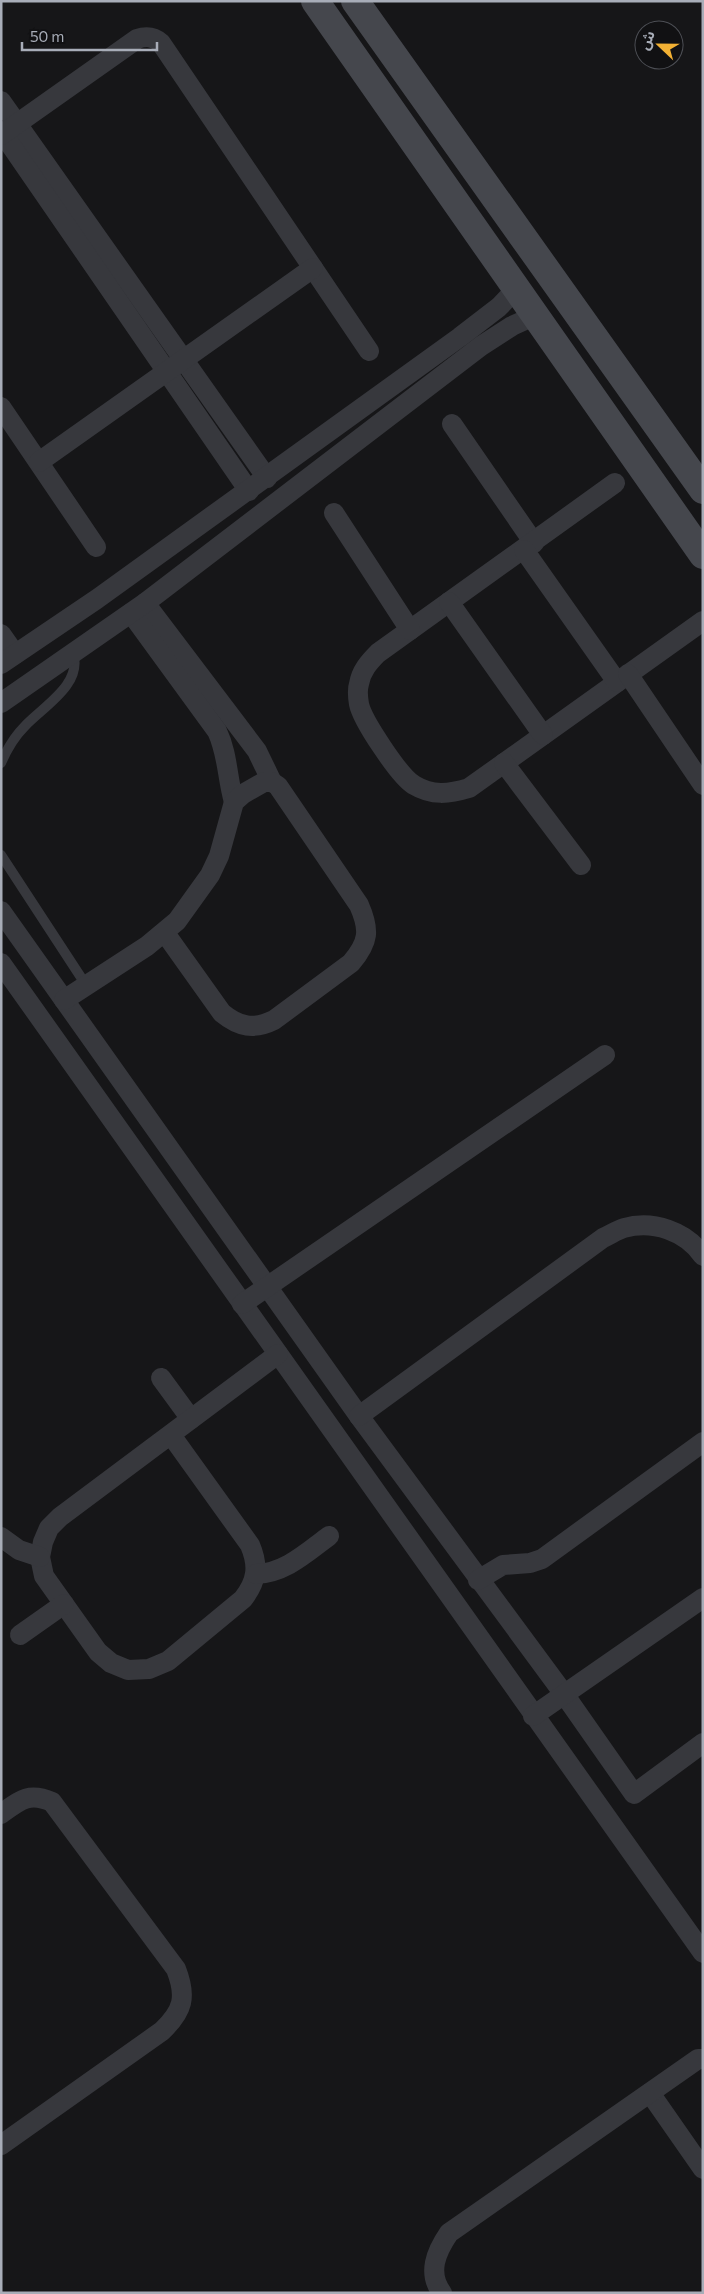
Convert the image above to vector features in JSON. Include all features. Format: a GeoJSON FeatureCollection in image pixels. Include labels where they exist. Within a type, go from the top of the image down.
{"type":"FeatureCollection","features":[{"type":"Feature","properties":{"kind":"street"},"geometry":{"type":"LineString","coordinates":[[315,1],[703,555]]}},
{"type":"Feature","properties":{"kind":"street"},"geometry":{"type":"LineString","coordinates":[[355,1],[703,490]]}},
{"type":"Feature","properties":{"kind":"street"},"geometry":{"type":"LineString","coordinates":[[6,131],[137,39],[143,37],[156,39],[161,43],[369,351]]}},
{"type":"Feature","properties":{"kind":"street"},"geometry":{"type":"LineString","coordinates":[[1,101],[6,131],[249,491]]}},
{"type":"Feature","properties":{"kind":"street"},"geometry":{"type":"LineString","coordinates":[[6,131],[184,358],[267,478]]}},
{"type":"Feature","properties":{"kind":"street"},"geometry":{"type":"LineString","coordinates":[[39,462],[313,268]]}},
{"type":"Feature","properties":{"kind":"street"},"geometry":{"type":"LineString","coordinates":[[1,634],[8,659],[97,599],[249,491],[480,323],[516,289]]}},
{"type":"Feature","properties":{"kind":"street"},"geometry":{"type":"LineString","coordinates":[[1,710],[8,698],[138,608],[481,346],[512,326],[534,316]]}},
{"type":"Feature","properties":{"kind":"street"},"geometry":{"type":"LineString","coordinates":[[1,407],[96,547]]}},
{"type":"Feature","properties":{"kind":"street"},"geometry":{"type":"LineString","coordinates":[[452,424],[529,546],[623,678],[703,785]]}},
{"type":"Feature","properties":{"kind":"street"},"geometry":{"type":"LineString","coordinates":[[616,483],[378,652],[365,667],[358,685],[359,704],[367,722],[398,772],[412,785],[430,792],[450,794],[469,788],[703,621]]}},
{"type":"Feature","properties":{"kind":"street"},"geometry":{"type":"LineString","coordinates":[[334,512],[410,630]]}},
{"type":"Feature","properties":{"kind":"street"},"geometry":{"type":"LineString","coordinates":[[450,602],[544,735]]}},
{"type":"Feature","properties":{"kind":"street"},"geometry":{"type":"LineString","coordinates":[[138,608],[257,751],[272,782],[278,786],[359,905],[366,920],[367,936],[362,951],[351,963],[274,1020],[261,1026],[247,1027],[233,1022],[222,1012],[165,932]]}},
{"type":"Feature","properties":{"kind":"street"},"geometry":{"type":"LineString","coordinates":[[64,1000],[165,932],[187,908],[210,875],[219,856],[234,802],[225,752],[217,731],[138,608]]}},
{"type":"Feature","properties":{"kind":"street"},"geometry":{"type":"LineString","coordinates":[[504,764],[580,865]]}},
{"type":"Feature","properties":{"kind":"street"},"geometry":{"type":"LineString","coordinates":[[234,802],[243,794],[264,782],[272,782]]}},
{"type":"Feature","properties":{"kind":"street"},"geometry":{"type":"LineString","coordinates":[[1,911],[359,1416],[478,1580],[564,1694],[634,1794],[703,1744]]}},
{"type":"Feature","properties":{"kind":"street"},"geometry":{"type":"LineString","coordinates":[[1,963],[533,1716],[703,1953]]}},
{"type":"Feature","properties":{"kind":"street"},"geometry":{"type":"LineString","coordinates":[[242,1304],[605,1055]]}},
{"type":"Feature","properties":{"kind":"street"},"geometry":{"type":"LineString","coordinates":[[359,1416],[604,1238],[623,1228],[644,1225],[666,1228],[685,1238],[703,1256]]}},
{"type":"Feature","properties":{"kind":"street"},"geometry":{"type":"LineString","coordinates":[[171,1434],[250,1545],[255,1559],[256,1574],[252,1588],[243,1599],[168,1660],[149,1669],[128,1670],[111,1663],[98,1652],[44,1576],[40,1556],[49,1528],[60,1517],[191,1419],[278,1354]]}},
{"type":"Feature","properties":{"kind":"street"},"geometry":{"type":"LineString","coordinates":[[161,1378],[191,1419]]}},
{"type":"Feature","properties":{"kind":"street"},"geometry":{"type":"LineString","coordinates":[[478,1580],[503,1565],[530,1563],[542,1559],[703,1442]]}},
{"type":"Feature","properties":{"kind":"street"},"geometry":{"type":"LineString","coordinates":[[256,1574],[267,1573],[285,1567],[329,1536]]}},
{"type":"Feature","properties":{"kind":"street"},"geometry":{"type":"LineString","coordinates":[[1,1537],[19,1550],[40,1556]]}},
{"type":"Feature","properties":{"kind":"street"},"geometry":{"type":"LineString","coordinates":[[533,1716],[703,1598]]}},
{"type":"Feature","properties":{"kind":"street"},"geometry":{"type":"LineString","coordinates":[[20,1635],[64,1604]]}},
{"type":"Feature","properties":{"kind":"street"},"geometry":{"type":"LineString","coordinates":[[1,1814],[28,1797],[41,1797],[52,1802],[176,1969],[182,1986],[182,2003],[174,2019],[162,2031],[3,2140]]}},
{"type":"Feature","properties":{"kind":"street"},"geometry":{"type":"LineString","coordinates":[[442,2293],[435,2284],[434,2266],[439,2248],[449,2233],[698,2059],[703,2059]]}},
{"type":"Feature","properties":{"kind":"street"},"geometry":{"type":"LineString","coordinates":[[650,2093],[703,2169]]}},
{"type":"Feature","properties":{"kind":"lane"},"geometry":{"type":"LineString","coordinates":[[1,762],[19,733],[71,680],[76,666],[73,652]]}},
{"type":"Feature","properties":{"kind":"lane"},"geometry":{"type":"LineString","coordinates":[[1,855],[86,985]]}}]}
